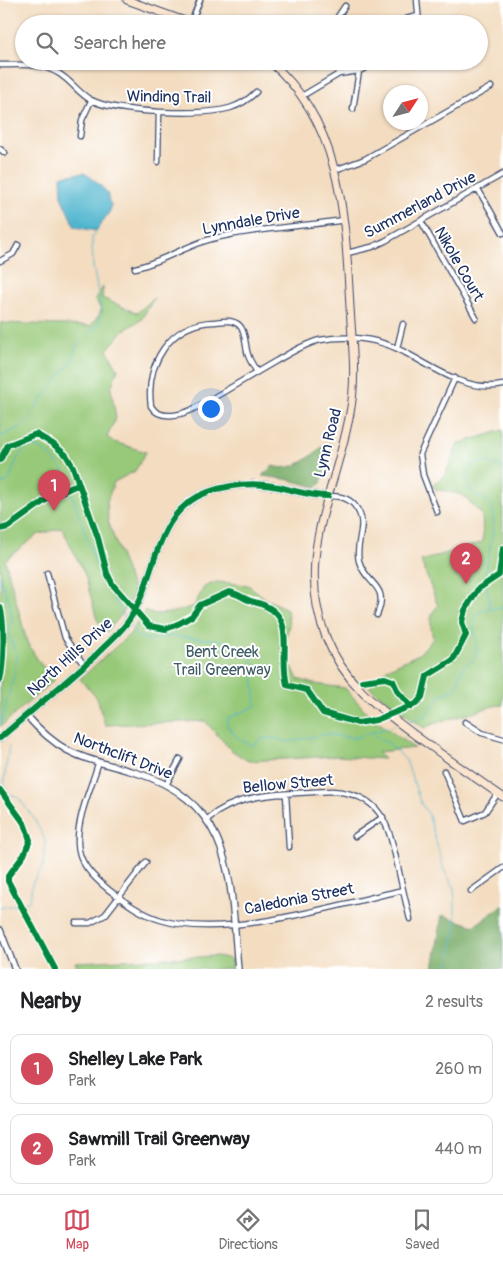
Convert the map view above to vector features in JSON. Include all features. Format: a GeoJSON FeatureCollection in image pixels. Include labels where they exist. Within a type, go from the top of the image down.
{"type":"FeatureCollection","features":[{"type":"Feature","properties":{"kind":"main road"},"geometry":{"type":"LineString","coordinates":[[127,0],[169,15]]}},
{"type":"Feature","properties":{"kind":"main road","name":"Lynn Road"},"geometry":{"type":"LineString","coordinates":[[279,70],[302,96],[321,128],[335,170],[345,220],[354,389],[347,431],[314,549],[313,584],[317,607],[326,637],[335,656],[354,684],[376,706],[500,795]]}},
{"type":"Feature","properties":{"kind":"main road","name":"North Hills Drive"},"geometry":{"type":"LineString","coordinates":[[0,738],[120,631],[133,614],[143,594],[166,528],[184,504],[209,492],[241,485],[266,485],[314,496],[328,496]]}},
{"type":"Feature","properties":{"kind":"street"},"geometry":{"type":"LineString","coordinates":[[195,15],[200,0]]}},
{"type":"Feature","properties":{"kind":"street"},"geometry":{"type":"LineString","coordinates":[[417,0],[418,15]]}},
{"type":"Feature","properties":{"kind":"street"},"geometry":{"type":"LineString","coordinates":[[338,15],[345,6]]}},
{"type":"Feature","properties":{"kind":"street","name":"Winding Trail"},"geometry":{"type":"LineString","coordinates":[[0,65],[15,65]]}},
{"type":"Feature","properties":{"kind":"street","name":"Winding Trail"},"geometry":{"type":"LineString","coordinates":[[53,70],[65,77],[91,100],[112,107],[159,112],[224,109],[243,102],[256,92]]}},
{"type":"Feature","properties":{"kind":"street"},"geometry":{"type":"LineString","coordinates":[[338,70],[339,74]]}},
{"type":"Feature","properties":{"kind":"street"},"geometry":{"type":"LineString","coordinates":[[302,96],[339,74],[359,71],[353,109]]}},
{"type":"Feature","properties":{"kind":"street"},"geometry":{"type":"LineString","coordinates":[[335,170],[370,156],[491,87]]}},
{"type":"Feature","properties":{"kind":"street"},"geometry":{"type":"LineString","coordinates":[[80,136],[82,120],[91,100]]}},
{"type":"Feature","properties":{"kind":"street"},"geometry":{"type":"LineString","coordinates":[[158,162],[159,112]]}},
{"type":"Feature","properties":{"kind":"street"},"geometry":{"type":"LineString","coordinates":[[0,149],[5,153]]}},
{"type":"Feature","properties":{"kind":"street","name":"Summerland Drive"},"geometry":{"type":"LineString","coordinates":[[347,253],[372,247],[503,174]]}},
{"type":"Feature","properties":{"kind":"street"},"geometry":{"type":"LineString","coordinates":[[478,189],[503,233]]}},
{"type":"Feature","properties":{"kind":"street","name":"Lynndale Drive"},"geometry":{"type":"LineString","coordinates":[[135,268],[146,266],[193,245],[234,234],[345,220]]}},
{"type":"Feature","properties":{"kind":"street","name":"Nikole Court"},"geometry":{"type":"LineString","coordinates":[[421,221],[476,318]]}},
{"type":"Feature","properties":{"kind":"street"},"geometry":{"type":"LineString","coordinates":[[0,262],[13,254],[18,245]]}},
{"type":"Feature","properties":{"kind":"street"},"geometry":{"type":"LineString","coordinates":[[239,325],[244,320]]}},
{"type":"Feature","properties":{"kind":"street"},"geometry":{"type":"LineString","coordinates":[[257,372],[248,354],[239,325],[226,321],[203,322],[183,330],[172,337],[155,362],[150,401],[151,411],[165,415],[182,414],[313,342],[331,339],[366,339],[397,348],[455,378],[480,388],[503,386]]}},
{"type":"Feature","properties":{"kind":"street"},"geometry":{"type":"LineString","coordinates":[[397,348],[404,324]]}},
{"type":"Feature","properties":{"kind":"street"},"geometry":{"type":"LineString","coordinates":[[438,512],[423,475],[420,454],[455,378]]}},
{"type":"Feature","properties":{"kind":"street"},"geometry":{"type":"LineString","coordinates":[[328,496],[346,498],[361,515],[359,561],[363,570],[380,591],[382,599],[377,615]]}},
{"type":"Feature","properties":{"kind":"street"},"geometry":{"type":"LineString","coordinates":[[47,573],[65,638],[84,665]]}},
{"type":"Feature","properties":{"kind":"street","name":"Northclift Drive"},"geometry":{"type":"LineString","coordinates":[[26,715],[40,730],[74,755],[98,764],[133,772],[166,785],[189,801],[206,820],[219,842],[228,868],[235,923],[238,969]]}},
{"type":"Feature","properties":{"kind":"street"},"geometry":{"type":"LineString","coordinates":[[465,722],[482,733],[503,738]]}},
{"type":"Feature","properties":{"kind":"street"},"geometry":{"type":"LineString","coordinates":[[166,785],[180,759]]}},
{"type":"Feature","properties":{"kind":"street","name":"Caledonia Street"},"geometry":{"type":"LineString","coordinates":[[98,764],[81,820],[78,840],[85,867],[119,897],[150,916],[180,924],[269,920],[403,890]]}},
{"type":"Feature","properties":{"kind":"street"},"geometry":{"type":"LineString","coordinates":[[444,771],[465,821],[485,812],[500,795]]}},
{"type":"Feature","properties":{"kind":"street","name":"Bellow Street"},"geometry":{"type":"LineString","coordinates":[[206,820],[239,800],[286,794],[344,792],[364,799],[384,816]]}},
{"type":"Feature","properties":{"kind":"street"},"geometry":{"type":"LineString","coordinates":[[286,794],[289,847]]}},
{"type":"Feature","properties":{"kind":"street"},"geometry":{"type":"LineString","coordinates":[[355,836],[384,816],[392,839],[410,919]]}},
{"type":"Feature","properties":{"kind":"street"},"geometry":{"type":"LineString","coordinates":[[76,923],[97,920],[105,915],[146,862]]}},
{"type":"Feature","properties":{"kind":"street"},"geometry":{"type":"LineString","coordinates":[[471,891],[503,868]]}},
{"type":"Feature","properties":{"kind":"street"},"geometry":{"type":"LineString","coordinates":[[0,930],[15,969]]}},
{"type":"Feature","properties":{"kind":"green space"},"geometry":{"type":"Polygon","coordinates":[[[103,287],[102,298],[137,313],[154,298],[141,320],[123,331],[107,350],[118,369],[111,388],[116,418],[107,437],[114,442],[146,452],[135,471],[114,482],[107,501],[108,521],[134,593],[122,614],[107,632],[97,620],[85,575],[62,528],[37,535],[5,560],[27,642],[39,662],[55,679],[0,727],[0,323],[91,326],[102,311],[95,299],[103,287]]]}},
{"type":"Feature","properties":{"kind":"green space"},"geometry":{"type":"Polygon","coordinates":[[[503,430],[503,705],[490,707],[424,728],[369,687],[387,669],[419,654],[433,639],[431,617],[438,606],[421,561],[483,542],[482,515],[463,495],[435,489],[433,484],[445,475],[458,444],[503,430]]]}},
{"type":"Feature","properties":{"kind":"green space"},"geometry":{"type":"Polygon","coordinates":[[[326,443],[332,444],[321,483],[317,487],[285,479],[262,476],[273,466],[281,468],[302,462],[326,443]]]}},
{"type":"Feature","properties":{"kind":"green space","name":"Bent Creek Trail Greenway"},"geometry":{"type":"Polygon","coordinates":[[[217,582],[248,585],[266,599],[287,609],[289,625],[283,648],[298,679],[314,684],[345,688],[371,717],[414,748],[378,752],[384,759],[337,756],[248,761],[231,750],[205,721],[105,725],[97,698],[80,679],[130,634],[145,610],[148,613],[154,614],[177,611],[194,606],[204,587],[217,582]]]}},
{"type":"Feature","properties":{"kind":"green space"},"geometry":{"type":"Polygon","coordinates":[[[503,905],[503,969],[433,969],[442,915],[474,926],[503,905]]]}},
{"type":"Feature","properties":{"kind":"green space"},"geometry":{"type":"Polygon","coordinates":[[[217,956],[231,959],[232,969],[79,969],[75,962],[217,956]]]}},
{"type":"Feature","properties":{"kind":"water"},"geometry":{"type":"Polygon","coordinates":[[[83,173],[103,188],[111,204],[110,211],[96,231],[75,227],[62,199],[61,176],[83,173]]]}},
{"type":"Feature","properties":{"kind":"waterway"},"geometry":{"type":"LineString","coordinates":[[0,437],[26,424],[42,399],[72,361],[76,346],[98,325],[101,308],[93,266],[92,238],[96,231]]}},
{"type":"Feature","properties":{"kind":"waterway"},"geometry":{"type":"LineString","coordinates":[[0,486],[9,480],[17,459],[25,448],[37,447],[46,452],[63,469],[100,575],[125,618]]}},
{"type":"Feature","properties":{"kind":"waterway"},"geometry":{"type":"LineString","coordinates":[[403,723],[424,717],[440,696],[455,689],[463,667],[474,659],[477,652],[473,620],[480,611],[489,609],[490,602],[486,572],[493,515],[492,504],[471,490],[468,486],[466,474],[474,463],[486,462],[503,467]]}},
{"type":"Feature","properties":{"kind":"waterway"},"geometry":{"type":"LineString","coordinates":[[0,578],[9,601],[12,618],[8,633],[17,655],[15,671],[1,724]]}},
{"type":"Feature","properties":{"kind":"waterway"},"geometry":{"type":"LineString","coordinates":[[489,609],[503,608]]}},
{"type":"Feature","properties":{"kind":"waterway"},"geometry":{"type":"LineString","coordinates":[[129,624],[136,636],[148,640],[171,636],[219,640],[251,651],[256,706],[228,718],[227,726],[239,739],[252,746],[261,739],[275,738],[288,742],[326,734],[354,738],[396,725]]}},
{"type":"Feature","properties":{"kind":"waterway"},"geometry":{"type":"LineString","coordinates":[[369,733],[388,743],[406,760],[421,804],[428,813],[444,870],[454,887],[456,929],[447,969]]}},
{"type":"Feature","properties":{"kind":"waterway"},"geometry":{"type":"LineString","coordinates":[[9,747],[4,781],[7,794],[17,796],[35,820],[45,840],[43,866],[32,884],[30,901],[23,902]]}},
{"type":"Feature","properties":{"kind":"waterway"},"geometry":{"type":"LineString","coordinates":[[0,908],[18,904]]}},
{"type":"Feature","properties":{"kind":"cycle path"},"geometry":{"type":"LineString","coordinates":[[0,460],[8,445],[36,434],[53,444],[66,455],[73,467],[98,538],[107,573],[113,585],[149,626],[166,629],[192,616],[200,605],[229,592],[268,607],[277,615],[282,624],[287,685],[307,690],[323,713],[358,723],[376,720],[416,704],[422,697],[427,676],[453,660],[466,635],[462,622],[465,610],[478,589],[499,575],[503,548]]}},
{"type":"Feature","properties":{"kind":"cycle path"},"geometry":{"type":"LineString","coordinates":[[0,529],[8,527],[47,499],[79,484]]}},
{"type":"Feature","properties":{"kind":"cycle path"},"geometry":{"type":"LineString","coordinates":[[0,738],[95,656],[125,625],[146,585],[158,547],[166,530],[176,514],[190,501],[208,492],[225,487],[243,485],[270,485],[309,494],[328,496]]}},
{"type":"Feature","properties":{"kind":"cycle path"},"geometry":{"type":"LineString","coordinates":[[0,607],[3,622],[0,680]]}},
{"type":"Feature","properties":{"kind":"cycle path"},"geometry":{"type":"LineString","coordinates":[[362,681],[385,678],[393,681],[398,692],[411,707]]}},
{"type":"Feature","properties":{"kind":"cycle path"},"geometry":{"type":"LineString","coordinates":[[0,790],[24,823],[30,840],[24,855],[8,876],[8,881],[55,969]]}},
{"type":"Feature","properties":{"kind":"place","name":"Shelley Lake Park"},"geometry":{"type":"Point","coordinates":[54,511]}},
{"type":"Feature","properties":{"kind":"place","name":"Sawmill Trail Greenway"},"geometry":{"type":"Point","coordinates":[466,584]}}]}
